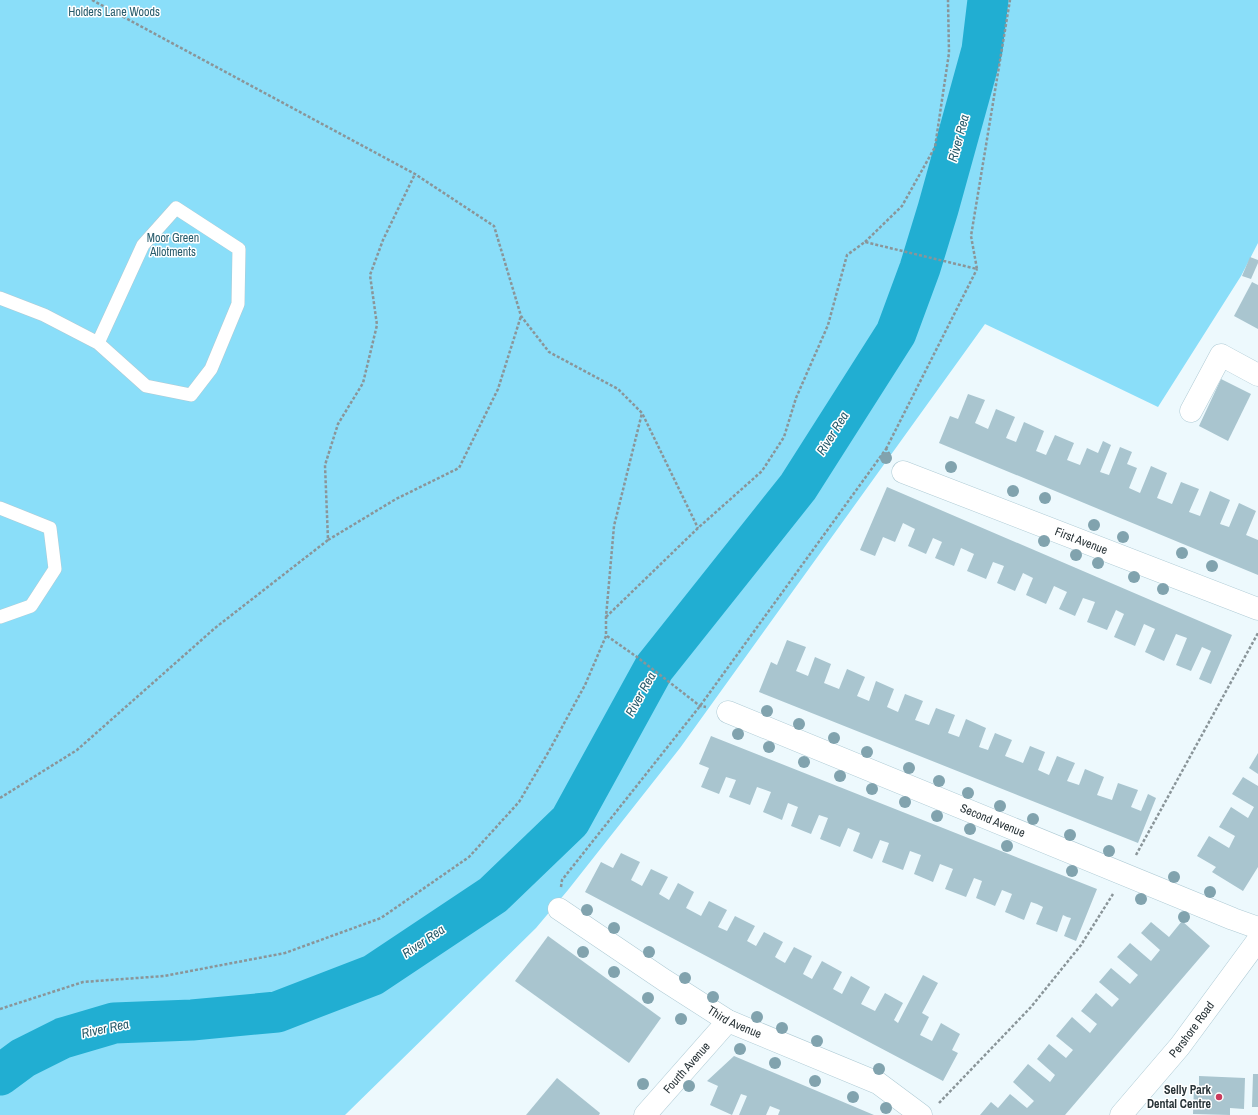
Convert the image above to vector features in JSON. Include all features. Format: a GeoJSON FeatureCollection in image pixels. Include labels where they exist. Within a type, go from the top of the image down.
{"type":"FeatureCollection","features":[{"type":"Feature","properties":{"kind":"street"},"geometry":{"type":"LineString","coordinates":[[1191,411],[1221,355],[1258,375]]}},
{"type":"Feature","properties":{"kind":"street","name":"First Avenue"},"geometry":{"type":"LineString","coordinates":[[903,472],[1258,609]]}},
{"type":"Feature","properties":{"kind":"street","name":"Second Avenue"},"geometry":{"type":"LineString","coordinates":[[728,712],[1258,928]]}},
{"type":"Feature","properties":{"kind":"street","name":"Third Avenue"},"geometry":{"type":"LineString","coordinates":[[559,909],[728,1021],[878,1083],[930,1109]]}},
{"type":"Feature","properties":{"kind":"street","name":"Pershore Road"},"geometry":{"type":"LineString","coordinates":[[1121,1115],[1180,1046],[1258,940]]}},
{"type":"Feature","properties":{"kind":"street","name":"Fourth Avenue"},"geometry":{"type":"LineString","coordinates":[[645,1115],[728,1021]]}},
{"type":"Feature","properties":{"kind":"lane"},"geometry":{"type":"LineString","coordinates":[[0,298],[44,315],[98,343],[146,386],[191,395],[211,369],[238,304],[239,249],[176,208],[143,245],[98,343]]}},
{"type":"Feature","properties":{"kind":"lane"},"geometry":{"type":"LineString","coordinates":[[0,508],[50,528],[55,569],[31,606],[0,617]]}},
{"type":"Feature","properties":{"kind":"path"},"geometry":{"type":"LineString","coordinates":[[92,0],[415,174],[494,226],[521,316],[549,352],[618,389],[642,413],[698,528]]}},
{"type":"Feature","properties":{"kind":"path"},"geometry":{"type":"LineString","coordinates":[[606,617],[698,528],[762,470],[784,438],[796,398],[828,325],[847,255],[864,242],[902,206],[935,147],[949,53],[948,0]]}},
{"type":"Feature","properties":{"kind":"path"},"geometry":{"type":"LineString","coordinates":[[559,909],[562,880],[700,706],[886,449],[977,269],[971,236],[1010,0]]}},
{"type":"Feature","properties":{"kind":"path"},"geometry":{"type":"LineString","coordinates":[[328,540],[325,465],[338,424],[363,383],[377,325],[370,275],[383,240],[415,174]]}},
{"type":"Feature","properties":{"kind":"path"},"geometry":{"type":"LineString","coordinates":[[864,242],[977,269]]}},
{"type":"Feature","properties":{"kind":"path"},"geometry":{"type":"LineString","coordinates":[[0,798],[77,750],[215,628],[328,540],[396,498],[459,468],[498,389],[521,316]]}},
{"type":"Feature","properties":{"kind":"path"},"geometry":{"type":"LineString","coordinates":[[0,1009],[83,982],[164,976],[285,953],[381,918],[469,857],[520,802],[585,685],[606,636],[606,617],[614,526],[642,413]]}},
{"type":"Feature","properties":{"kind":"path"},"geometry":{"type":"LineString","coordinates":[[886,449],[903,472]]}},
{"type":"Feature","properties":{"kind":"path"},"geometry":{"type":"LineString","coordinates":[[930,1109],[1031,1007],[1081,945],[1125,874],[1258,632]]}},
{"type":"Feature","properties":{"kind":"path"},"geometry":{"type":"LineString","coordinates":[[606,636],[637,657],[700,706]]}},
{"type":"Feature","properties":{"kind":"green space"},"geometry":{"type":"Polygon","coordinates":[[[0,0],[1258,0],[1258,243],[1241,276],[1158,407],[985,324],[680,748],[568,890],[536,928],[345,1115],[0,1115],[0,0]]]}},
{"type":"Feature","properties":{"kind":"building"},"geometry":{"type":"Polygon","coordinates":[[[1250,257],[1258,260],[1251,279],[1242,276],[1250,257]]]}},
{"type":"Feature","properties":{"kind":"building"},"geometry":{"type":"Polygon","coordinates":[[[1252,282],[1258,285],[1258,329],[1234,316],[1252,282]]]}},
{"type":"Feature","properties":{"kind":"building"},"geometry":{"type":"Polygon","coordinates":[[[1221,379],[1251,394],[1228,441],[1199,426],[1221,379]]]}},
{"type":"Feature","properties":{"kind":"building"},"geometry":{"type":"Polygon","coordinates":[[[968,394],[985,400],[975,423],[988,429],[996,409],[1015,417],[1006,438],[1016,442],[1024,422],[1044,431],[1036,451],[1046,455],[1055,435],[1074,443],[1067,460],[1080,465],[1087,448],[1098,453],[1103,441],[1111,445],[1100,472],[1109,475],[1120,447],[1132,452],[1127,464],[1137,468],[1129,488],[1140,493],[1151,466],[1167,473],[1157,498],[1172,504],[1181,482],[1199,489],[1189,512],[1200,516],[1210,491],[1230,500],[1220,524],[1229,527],[1239,503],[1256,511],[1246,535],[1258,540],[1258,575],[939,443],[950,416],[958,419],[968,394]]]}},
{"type":"Feature","properties":{"kind":"building"},"geometry":{"type":"Polygon","coordinates":[[[887,487],[1232,635],[1211,684],[1199,679],[1211,651],[1202,647],[1191,671],[1176,665],[1187,638],[1176,634],[1164,661],[1145,652],[1155,629],[1144,624],[1135,646],[1114,637],[1124,614],[1116,610],[1107,630],[1087,622],[1095,602],[1083,598],[1075,616],[1059,609],[1067,592],[1054,586],[1046,604],[1026,595],[1033,578],[1023,573],[1015,591],[997,583],[1004,566],[993,562],[986,579],[967,571],[974,554],[961,548],[954,566],[935,558],[942,542],[933,538],[926,554],[908,546],[915,529],[903,523],[895,542],[883,537],[875,556],[860,550],[887,487]]]}},
{"type":"Feature","properties":{"kind":"building"},"geometry":{"type":"Polygon","coordinates":[[[787,640],[806,647],[796,671],[808,676],[815,657],[831,664],[824,683],[839,689],[847,669],[865,677],[857,696],[869,701],[876,681],[894,689],[887,707],[898,712],[905,694],[923,701],[915,720],[929,725],[936,708],[955,715],[948,733],[959,737],[966,719],[986,728],[979,747],[988,750],[995,733],[1012,740],[1005,756],[1023,763],[1030,746],[1045,752],[1038,770],[1049,775],[1057,756],[1075,763],[1067,781],[1079,785],[1085,769],[1104,777],[1097,795],[1112,800],[1118,783],[1138,790],[1131,807],[1141,811],[1148,794],[1156,798],[1138,843],[759,692],[771,662],[777,665],[787,640]]]}},
{"type":"Feature","properties":{"kind":"building"},"geometry":{"type":"Polygon","coordinates":[[[711,736],[1097,889],[1076,941],[1064,936],[1071,918],[1063,915],[1057,932],[1036,924],[1043,907],[1037,904],[1031,902],[1024,920],[1005,912],[1012,894],[1002,890],[995,906],[976,898],[982,881],[974,878],[966,897],[945,889],[953,869],[940,864],[933,882],[914,874],[921,855],[910,851],[903,870],[882,862],[889,843],[880,840],[872,859],[853,851],[860,833],[848,828],[840,847],[820,839],[828,818],[819,815],[811,834],[791,826],[798,807],[788,803],[782,820],[763,812],[771,792],[757,787],[750,805],[729,797],[736,780],[726,777],[719,794],[701,787],[709,768],[699,764],[711,736]]]}},
{"type":"Feature","properties":{"kind":"building"},"geometry":{"type":"Polygon","coordinates":[[[1258,753],[1258,774],[1249,768],[1258,753]]]}},
{"type":"Feature","properties":{"kind":"building"},"geometry":{"type":"Polygon","coordinates":[[[1243,777],[1258,786],[1258,867],[1243,891],[1212,872],[1216,867],[1197,856],[1209,836],[1229,848],[1235,836],[1219,827],[1231,807],[1248,818],[1254,807],[1232,794],[1243,777]]]}},
{"type":"Feature","properties":{"kind":"building"},"geometry":{"type":"Polygon","coordinates":[[[621,853],[640,862],[631,880],[642,886],[651,869],[668,877],[659,894],[669,900],[678,883],[694,892],[686,908],[701,916],[709,901],[727,910],[718,927],[727,931],[735,916],[755,926],[747,941],[756,946],[764,932],[783,942],[775,957],[785,963],[794,947],[812,956],[803,974],[812,979],[822,961],[842,972],[833,989],[842,994],[851,976],[870,987],[861,1004],[875,1011],[885,993],[903,1003],[894,1020],[898,1023],[923,975],[938,983],[922,1013],[929,1017],[920,1035],[932,1041],[941,1023],[960,1034],[952,1050],[958,1053],[943,1081],[585,892],[601,862],[613,868],[621,853]]]}},
{"type":"Feature","properties":{"kind":"building"},"geometry":{"type":"Polygon","coordinates":[[[1182,921],[1210,946],[1065,1115],[980,1115],[991,1102],[998,1108],[1010,1094],[1027,1108],[1034,1101],[1013,1082],[1028,1064],[1050,1082],[1055,1075],[1037,1059],[1049,1044],[1066,1058],[1073,1050],[1056,1036],[1072,1017],[1090,1033],[1097,1024],[1081,1011],[1096,993],[1112,1007],[1119,999],[1099,982],[1111,968],[1130,984],[1138,975],[1117,957],[1130,943],[1151,961],[1160,950],[1141,933],[1151,922],[1169,937],[1182,921]]]}},
{"type":"Feature","properties":{"kind":"building"},"geometry":{"type":"Polygon","coordinates":[[[548,936],[661,1018],[629,1063],[515,981],[548,936]]]}},
{"type":"Feature","properties":{"kind":"building"},"geometry":{"type":"Polygon","coordinates":[[[734,1056],[874,1115],[778,1115],[780,1110],[770,1106],[766,1115],[739,1115],[747,1096],[741,1094],[732,1115],[710,1105],[718,1086],[707,1081],[734,1056]]]}},
{"type":"Feature","properties":{"kind":"building"},"geometry":{"type":"Polygon","coordinates":[[[1253,1074],[1258,1074],[1258,1107],[1252,1107],[1253,1074]]]}},
{"type":"Feature","properties":{"kind":"building","name":"Selly Park Dental Centre"},"geometry":{"type":"Polygon","coordinates":[[[1199,1076],[1245,1078],[1244,1109],[1230,1108],[1230,1115],[1193,1114],[1194,1085],[1199,1086],[1199,1076]]]}},
{"type":"Feature","properties":{"kind":"building"},"geometry":{"type":"Polygon","coordinates":[[[557,1078],[600,1113],[599,1115],[526,1115],[557,1078]]]}},
{"type":"Feature","properties":{"kind":"waterway","name":"River Rea"},"geometry":{"type":"LineString","coordinates":[[0,1075],[23,1058],[63,1038],[114,1023],[192,1020],[277,1012],[373,975],[493,895],[570,821],[654,668],[798,487],[896,333],[920,268],[938,209],[982,50],[988,0]]}},
{"type":"Feature","properties":{"kind":"place","name":"Selly Park Dental Centre"},"geometry":{"type":"Point","coordinates":[1219,1097]}},
{"type":"Feature","properties":{"kind":"park label","name":"Holders Lane Woods"},"geometry":{"type":"Point","coordinates":[114,12]}},
{"type":"Feature","properties":{"kind":"park label","name":"Moor Green Allotments"},"geometry":{"type":"Point","coordinates":[173,245]}}]}
